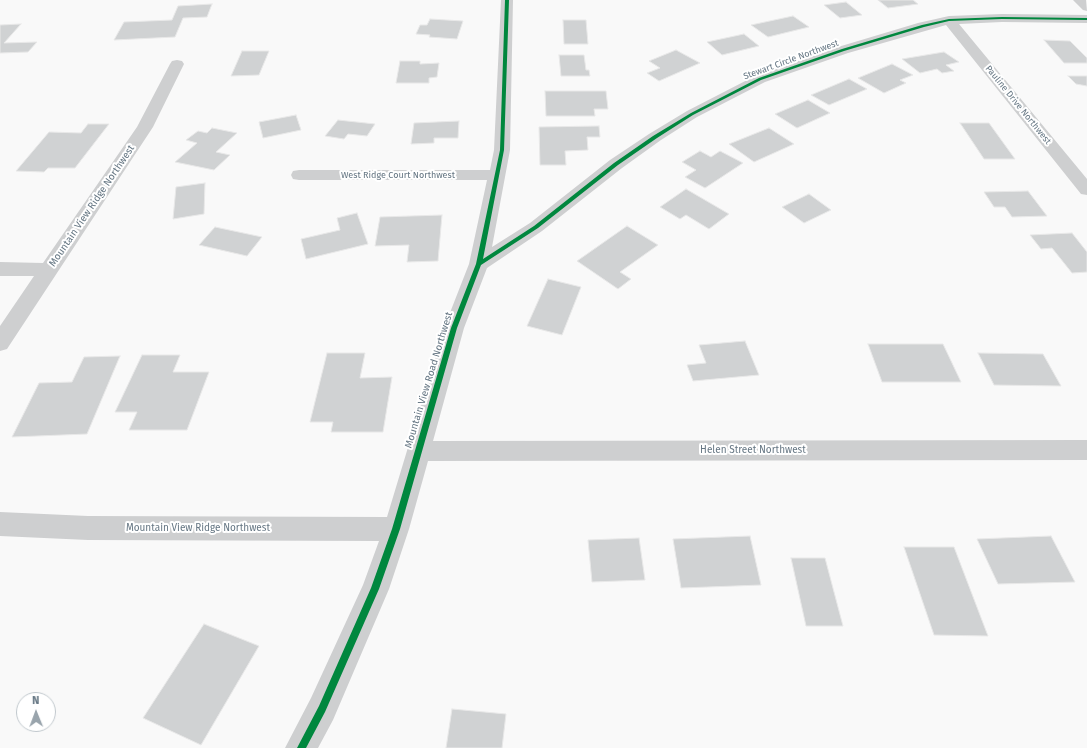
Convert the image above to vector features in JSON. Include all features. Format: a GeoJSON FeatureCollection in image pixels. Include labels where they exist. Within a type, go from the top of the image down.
{"type":"FeatureCollection","features":[{"type":"Feature","properties":{"kind":"street","name":"Mountain View Road Northwest"},"geometry":{"type":"LineString","coordinates":[[301,748],[322,709],[375,589],[396,529],[454,328],[480,264],[502,150],[507,0]]}},
{"type":"Feature","properties":{"kind":"street"},"geometry":{"type":"LineString","coordinates":[[1079,0],[1087,7]]}},
{"type":"Feature","properties":{"kind":"street","name":"Stewart Circle Northwest"},"geometry":{"type":"LineString","coordinates":[[480,264],[536,226],[616,164],[648,142],[692,114],[760,79],[802,63],[923,26],[949,20],[988,18],[1087,19]]}},
{"type":"Feature","properties":{"kind":"street","name":"Pauline Drive Northwest"},"geometry":{"type":"LineString","coordinates":[[949,20],[1087,190]]}},
{"type":"Feature","properties":{"kind":"street","name":"Mountain View Ridge Northwest"},"geometry":{"type":"LineString","coordinates":[[0,343],[145,127],[177,64]]}},
{"type":"Feature","properties":{"kind":"street","name":"West Ridge Court Northwest"},"geometry":{"type":"LineString","coordinates":[[299,175],[498,175]]}},
{"type":"Feature","properties":{"kind":"street"},"geometry":{"type":"LineString","coordinates":[[0,269],[50,270]]}},
{"type":"Feature","properties":{"kind":"street","name":"Helen Street Northwest"},"geometry":{"type":"LineString","coordinates":[[418,451],[1087,450]]}},
{"type":"Feature","properties":{"kind":"street","name":"Mountain View Ridge Northwest"},"geometry":{"type":"LineString","coordinates":[[0,524],[88,528],[396,529]]}},
{"type":"Feature","properties":{"kind":"building"},"geometry":{"type":"Polygon","coordinates":[[[878,0],[913,0],[918,4],[888,8],[878,0]]]}},
{"type":"Feature","properties":{"kind":"building"},"geometry":{"type":"Polygon","coordinates":[[[846,2],[862,15],[840,18],[824,5],[846,2]]]}},
{"type":"Feature","properties":{"kind":"building"},"geometry":{"type":"Polygon","coordinates":[[[212,4],[207,17],[183,18],[175,37],[114,40],[124,22],[172,20],[178,6],[212,4]]]}},
{"type":"Feature","properties":{"kind":"building"},"geometry":{"type":"Polygon","coordinates":[[[793,16],[809,27],[768,37],[751,25],[793,16]]]}},
{"type":"Feature","properties":{"kind":"building"},"geometry":{"type":"Polygon","coordinates":[[[430,19],[463,21],[457,39],[429,37],[430,35],[416,34],[420,25],[427,25],[430,19]]]}},
{"type":"Feature","properties":{"kind":"building"},"geometry":{"type":"Polygon","coordinates":[[[563,20],[586,20],[588,44],[564,44],[563,20]]]}},
{"type":"Feature","properties":{"kind":"building"},"geometry":{"type":"Polygon","coordinates":[[[21,24],[4,43],[37,42],[28,52],[0,53],[0,25],[21,24]]]}},
{"type":"Feature","properties":{"kind":"building"},"geometry":{"type":"Polygon","coordinates":[[[744,34],[759,46],[722,55],[707,42],[744,34]]]}},
{"type":"Feature","properties":{"kind":"building"},"geometry":{"type":"Polygon","coordinates":[[[1044,40],[1070,41],[1087,58],[1087,63],[1064,63],[1044,40]]]}},
{"type":"Feature","properties":{"kind":"building"},"geometry":{"type":"Polygon","coordinates":[[[676,50],[700,63],[659,81],[647,73],[660,68],[649,61],[676,50]]]}},
{"type":"Feature","properties":{"kind":"building"},"geometry":{"type":"Polygon","coordinates":[[[242,51],[269,51],[259,75],[231,76],[242,51]]]}},
{"type":"Feature","properties":{"kind":"building"},"geometry":{"type":"Polygon","coordinates":[[[944,52],[959,62],[946,65],[954,71],[942,73],[937,69],[920,73],[902,59],[944,52]]]}},
{"type":"Feature","properties":{"kind":"building"},"geometry":{"type":"Polygon","coordinates":[[[559,55],[584,55],[586,70],[589,70],[590,76],[561,76],[559,55]]]}},
{"type":"Feature","properties":{"kind":"building"},"geometry":{"type":"Polygon","coordinates":[[[400,61],[420,61],[420,64],[439,63],[437,77],[429,78],[429,83],[396,83],[400,61]]]}},
{"type":"Feature","properties":{"kind":"building"},"geometry":{"type":"Polygon","coordinates":[[[892,64],[913,75],[900,80],[906,83],[884,93],[858,78],[892,64]]]}},
{"type":"Feature","properties":{"kind":"building"},"geometry":{"type":"Polygon","coordinates":[[[1068,76],[1087,76],[1087,86],[1076,84],[1068,76]]]}},
{"type":"Feature","properties":{"kind":"building"},"geometry":{"type":"Polygon","coordinates":[[[849,79],[867,89],[829,105],[811,95],[849,79]]]}},
{"type":"Feature","properties":{"kind":"building"},"geometry":{"type":"Polygon","coordinates":[[[545,91],[606,91],[608,109],[594,109],[595,116],[546,116],[545,91]]]}},
{"type":"Feature","properties":{"kind":"building"},"geometry":{"type":"Polygon","coordinates":[[[808,100],[830,113],[797,128],[775,114],[808,100]]]}},
{"type":"Feature","properties":{"kind":"building"},"geometry":{"type":"Polygon","coordinates":[[[296,115],[301,130],[263,138],[259,122],[296,115]]]}},
{"type":"Feature","properties":{"kind":"building"},"geometry":{"type":"Polygon","coordinates":[[[338,120],[375,124],[367,136],[348,134],[344,139],[325,136],[338,120]]]}},
{"type":"Feature","properties":{"kind":"building"},"geometry":{"type":"Polygon","coordinates":[[[459,121],[458,138],[434,138],[434,143],[411,144],[414,123],[459,121]]]}},
{"type":"Feature","properties":{"kind":"building"},"geometry":{"type":"Polygon","coordinates":[[[960,123],[989,123],[1015,159],[984,159],[960,123]]]}},
{"type":"Feature","properties":{"kind":"building"},"geometry":{"type":"Polygon","coordinates":[[[88,124],[109,124],[75,168],[48,168],[44,172],[16,171],[49,132],[81,133],[88,124]]]}},
{"type":"Feature","properties":{"kind":"building"},"geometry":{"type":"Polygon","coordinates":[[[599,126],[600,137],[587,137],[588,150],[565,151],[566,165],[540,165],[539,127],[599,126]]]}},
{"type":"Feature","properties":{"kind":"building"},"geometry":{"type":"Polygon","coordinates":[[[212,128],[237,133],[216,152],[230,155],[214,170],[175,162],[197,143],[186,140],[198,131],[207,133],[212,128]]]}},
{"type":"Feature","properties":{"kind":"building"},"geometry":{"type":"Polygon","coordinates":[[[769,128],[794,144],[754,162],[729,144],[769,128]]]}},
{"type":"Feature","properties":{"kind":"building"},"geometry":{"type":"Polygon","coordinates":[[[700,151],[711,157],[720,151],[743,163],[705,188],[685,177],[696,170],[682,162],[700,151]]]}},
{"type":"Feature","properties":{"kind":"building"},"geometry":{"type":"Polygon","coordinates":[[[205,183],[204,214],[173,219],[176,187],[205,183]]]}},
{"type":"Feature","properties":{"kind":"building"},"geometry":{"type":"Polygon","coordinates":[[[686,189],[729,214],[709,229],[686,215],[680,219],[660,207],[686,189]]]}},
{"type":"Feature","properties":{"kind":"building"},"geometry":{"type":"Polygon","coordinates":[[[1028,191],[1047,216],[1012,217],[1005,207],[994,207],[984,192],[1028,191]]]}},
{"type":"Feature","properties":{"kind":"building"},"geometry":{"type":"Polygon","coordinates":[[[809,194],[831,210],[804,223],[782,207],[809,194]]]}},
{"type":"Feature","properties":{"kind":"building"},"geometry":{"type":"Polygon","coordinates":[[[357,213],[368,244],[306,259],[301,239],[340,230],[337,218],[357,213]]]}},
{"type":"Feature","properties":{"kind":"building"},"geometry":{"type":"Polygon","coordinates":[[[442,215],[438,261],[407,262],[409,245],[375,246],[380,217],[442,215]]]}},
{"type":"Feature","properties":{"kind":"building"},"geometry":{"type":"Polygon","coordinates":[[[627,226],[658,245],[620,272],[631,279],[618,289],[577,261],[627,226]]]}},
{"type":"Feature","properties":{"kind":"building"},"geometry":{"type":"Polygon","coordinates":[[[215,227],[262,237],[247,256],[199,245],[215,227]]]}},
{"type":"Feature","properties":{"kind":"building"},"geometry":{"type":"Polygon","coordinates":[[[1072,233],[1087,252],[1087,272],[1072,273],[1052,248],[1041,249],[1030,235],[1072,233]]]}},
{"type":"Feature","properties":{"kind":"building"},"geometry":{"type":"Polygon","coordinates":[[[548,279],[581,287],[562,335],[527,326],[548,279]]]}},
{"type":"Feature","properties":{"kind":"building"},"geometry":{"type":"Polygon","coordinates":[[[745,341],[759,375],[693,381],[687,365],[706,363],[699,345],[745,341]]]}},
{"type":"Feature","properties":{"kind":"building"},"geometry":{"type":"Polygon","coordinates":[[[868,344],[943,344],[961,382],[882,382],[868,344]]]}},
{"type":"Feature","properties":{"kind":"building"},"geometry":{"type":"Polygon","coordinates":[[[327,353],[365,353],[360,378],[392,377],[383,432],[331,432],[333,422],[310,422],[327,353]]]}},
{"type":"Feature","properties":{"kind":"building"},"geometry":{"type":"Polygon","coordinates":[[[978,353],[1043,354],[1061,386],[994,385],[978,353]]]}},
{"type":"Feature","properties":{"kind":"building"},"geometry":{"type":"Polygon","coordinates":[[[142,355],[180,355],[173,372],[209,372],[187,430],[129,430],[137,412],[115,412],[142,355]]]}},
{"type":"Feature","properties":{"kind":"building"},"geometry":{"type":"Polygon","coordinates":[[[120,356],[87,434],[12,437],[39,383],[72,382],[84,357],[120,356]]]}},
{"type":"Feature","properties":{"kind":"building"},"geometry":{"type":"Polygon","coordinates":[[[750,536],[761,585],[681,588],[673,539],[750,536]]]}},
{"type":"Feature","properties":{"kind":"building"},"geometry":{"type":"Polygon","coordinates":[[[1051,536],[1075,582],[998,584],[977,539],[1051,536]]]}},
{"type":"Feature","properties":{"kind":"building"},"geometry":{"type":"Polygon","coordinates":[[[639,538],[645,580],[592,582],[588,540],[639,538]]]}},
{"type":"Feature","properties":{"kind":"building"},"geometry":{"type":"Polygon","coordinates":[[[904,547],[954,547],[988,636],[934,635],[904,547]]]}},
{"type":"Feature","properties":{"kind":"building"},"geometry":{"type":"Polygon","coordinates":[[[791,558],[825,558],[843,626],[806,626],[791,558]]]}},
{"type":"Feature","properties":{"kind":"building"},"geometry":{"type":"Polygon","coordinates":[[[204,624],[259,646],[201,745],[143,718],[204,624]]]}},
{"type":"Feature","properties":{"kind":"building"},"geometry":{"type":"Polygon","coordinates":[[[452,709],[506,714],[502,748],[446,748],[452,709]]]}},
{"type":"Feature","properties":{"kind":"cycle path"},"geometry":{"type":"LineString","coordinates":[[301,748],[322,709],[375,589],[396,529],[454,328],[479,264],[502,150],[507,0]]}},
{"type":"Feature","properties":{"kind":"cycle path"},"geometry":{"type":"LineString","coordinates":[[479,264],[536,227],[616,164],[655,137],[692,114],[760,79],[843,50],[923,26],[949,20],[1002,18],[1087,19]]}}]}
